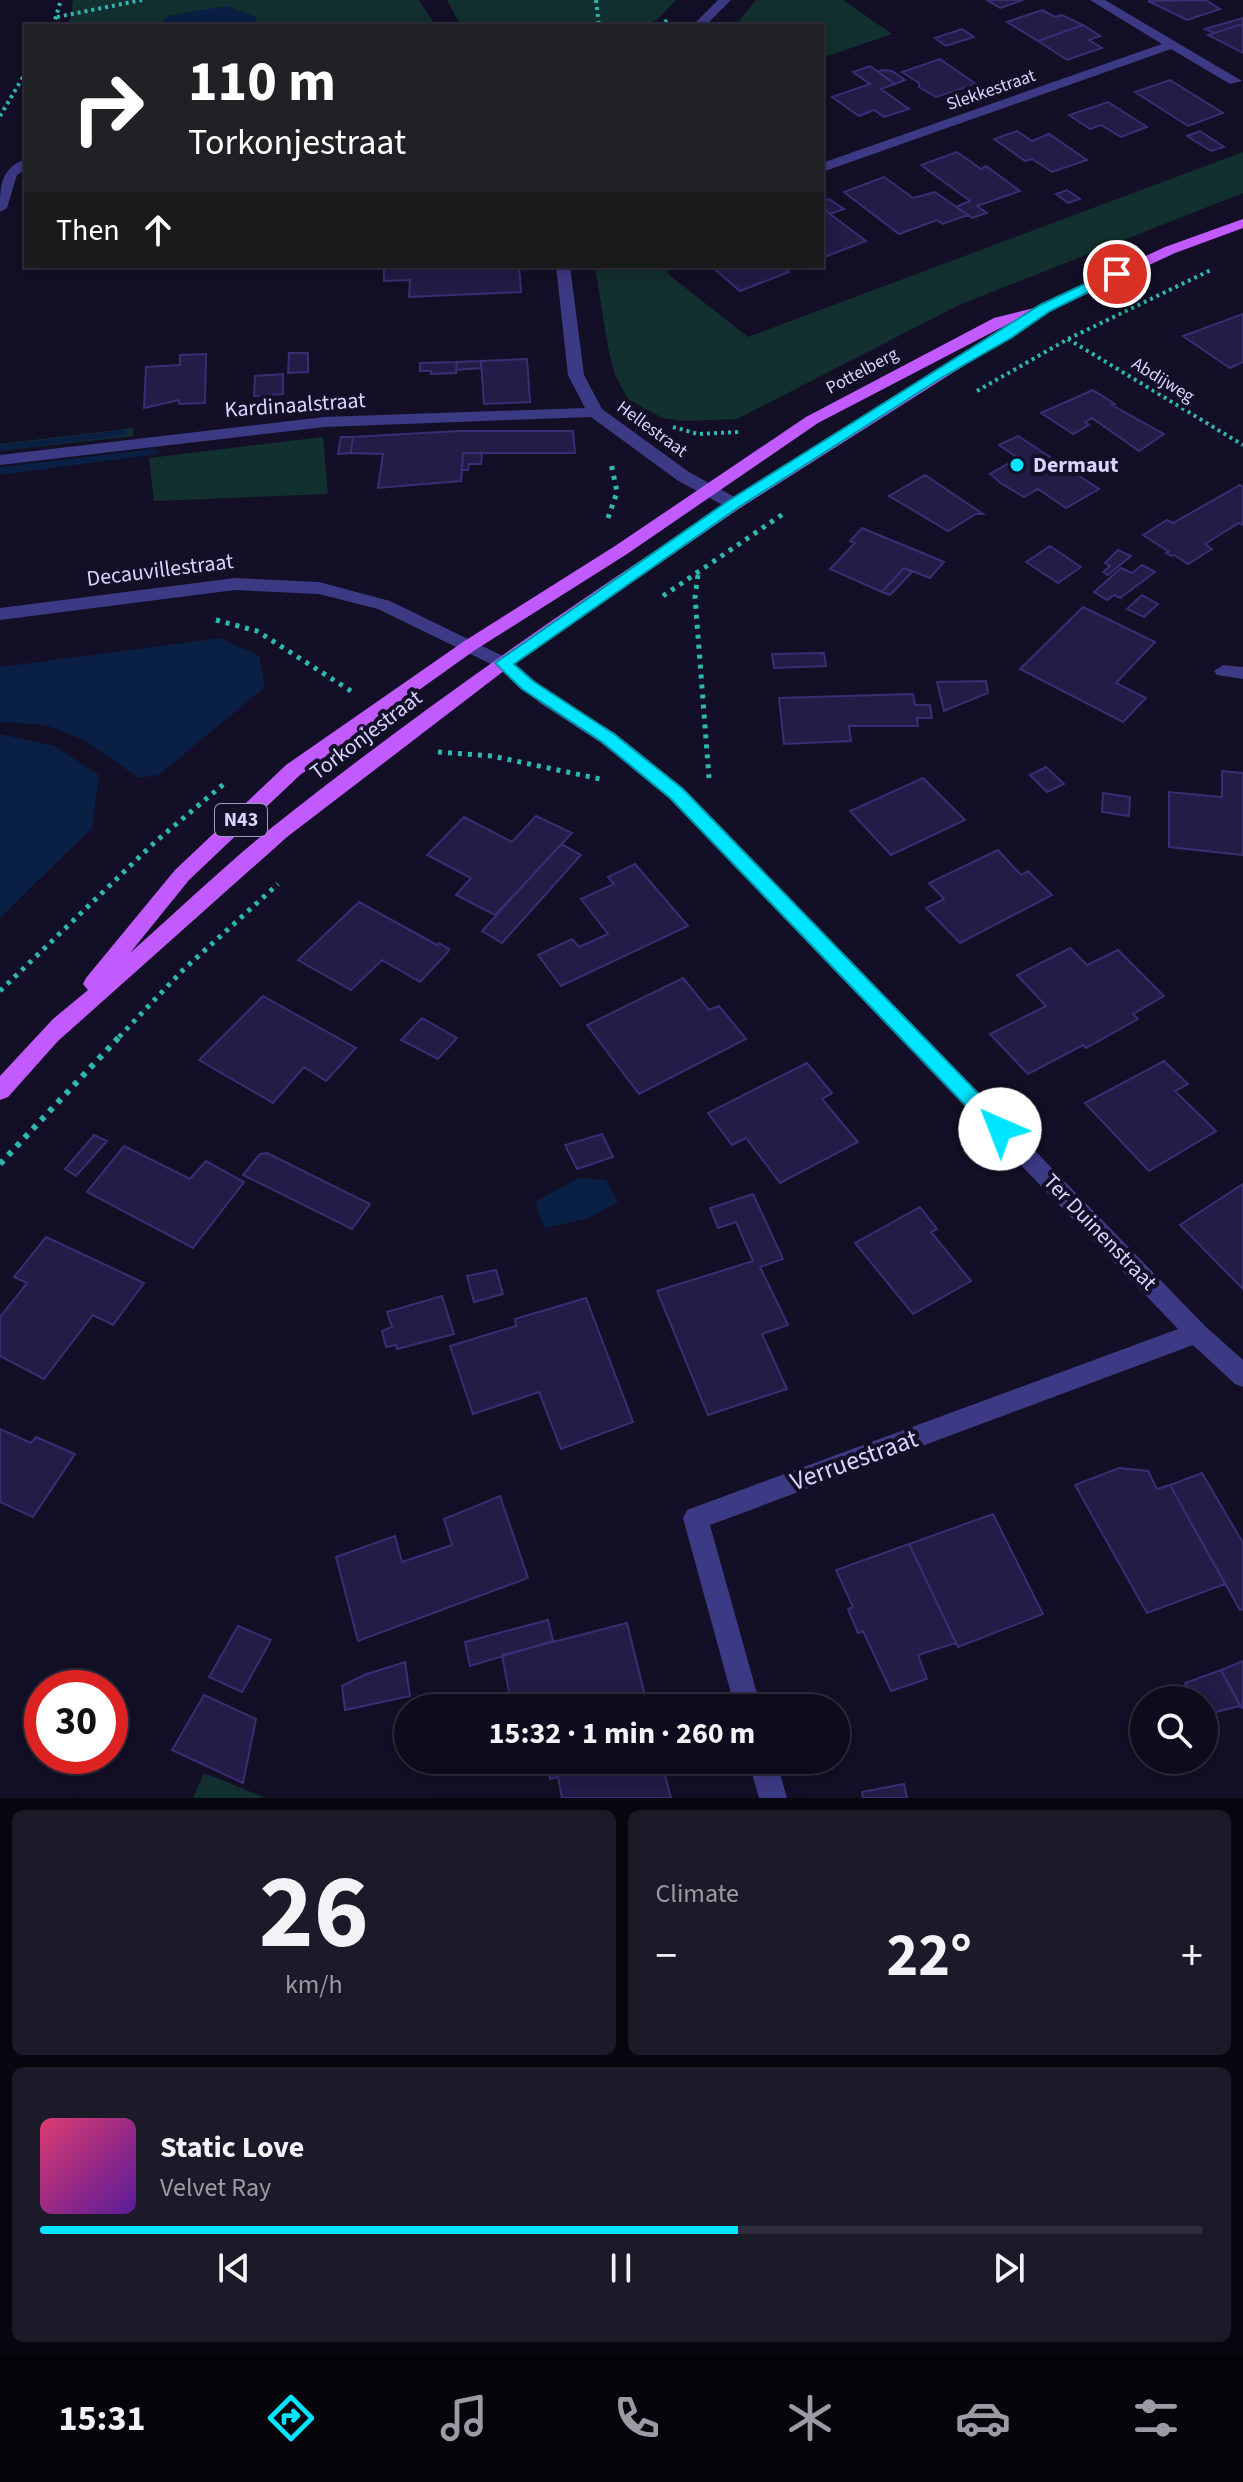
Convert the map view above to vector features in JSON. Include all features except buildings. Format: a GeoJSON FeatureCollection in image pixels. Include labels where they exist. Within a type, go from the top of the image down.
{"type":"FeatureCollection","features":[{"type":"Feature","properties":{"kind":"main road","name":"Pottelberg"},"geometry":{"type":"LineString","coordinates":[[734,504],[1045,308],[1170,250],[1243,223]]}},
{"type":"Feature","properties":{"kind":"main road","name":"Pottelberg"},"geometry":{"type":"LineString","coordinates":[[708,490],[838,406],[999,321],[1045,308]]}},
{"type":"Feature","properties":{"kind":"main road","name":"Torkonjestraat"},"geometry":{"type":"LineString","coordinates":[[0,1091],[51,1035],[182,875],[293,770],[469,646],[621,550],[708,490]]}},
{"type":"Feature","properties":{"kind":"main road","name":"Torkonjestraat"},"geometry":{"type":"LineString","coordinates":[[51,1035],[280,832],[503,663],[734,504]]}},
{"type":"Feature","properties":{"kind":"street"},"geometry":{"type":"LineString","coordinates":[[700,24],[725,0]]}},
{"type":"Feature","properties":{"kind":"street"},"geometry":{"type":"LineString","coordinates":[[1096,0],[1235,81]]}},
{"type":"Feature","properties":{"kind":"street","name":"Slekkestraat"},"geometry":{"type":"LineString","coordinates":[[824,167],[1171,45]]}},
{"type":"Feature","properties":{"kind":"street"},"geometry":{"type":"LineString","coordinates":[[0,208],[11,173],[24,164]]}},
{"type":"Feature","properties":{"kind":"street","name":"Hellestraat"},"geometry":{"type":"LineString","coordinates":[[563,268],[576,375],[595,412],[655,458],[734,504]]}},
{"type":"Feature","properties":{"kind":"street","name":"Kardinaalstraat"},"geometry":{"type":"LineString","coordinates":[[0,460],[324,422],[595,412]]}},
{"type":"Feature","properties":{"kind":"street","name":"Decauvillestraat"},"geometry":{"type":"LineString","coordinates":[[0,614],[235,584],[319,588],[384,605],[503,663]]}},
{"type":"Feature","properties":{"kind":"street","name":"Ter Duinenstraat"},"geometry":{"type":"LineString","coordinates":[[503,663],[528,685],[608,738],[677,794],[1197,1333],[1243,1376]]}},
{"type":"Feature","properties":{"kind":"street"},"geometry":{"type":"LineString","coordinates":[[1223,671],[1243,673]]}},
{"type":"Feature","properties":{"kind":"street","name":"Verruestraat"},"geometry":{"type":"LineString","coordinates":[[744,1694],[696,1518],[1197,1333]]}},
{"type":"Feature","properties":{"kind":"street"},"geometry":{"type":"LineString","coordinates":[[766,1774],[773,1798]]}},
{"type":"Feature","properties":{"kind":"path"},"geometry":{"type":"LineString","coordinates":[[54,24],[61,0]]}},
{"type":"Feature","properties":{"kind":"path"},"geometry":{"type":"LineString","coordinates":[[57,17],[142,0]]}},
{"type":"Feature","properties":{"kind":"path"},"geometry":{"type":"LineString","coordinates":[[596,0],[599,24]]}},
{"type":"Feature","properties":{"kind":"path"},"geometry":{"type":"LineString","coordinates":[[0,116],[24,75]]}},
{"type":"Feature","properties":{"kind":"path","name":"Abdijweg"},"geometry":{"type":"LineString","coordinates":[[1218,267],[1068,339],[1243,445]]}},
{"type":"Feature","properties":{"kind":"path"},"geometry":{"type":"LineString","coordinates":[[666,425],[698,434],[751,432]]}},
{"type":"Feature","properties":{"kind":"path"},"geometry":{"type":"LineString","coordinates":[[601,529],[617,492],[611,463],[604,453]]}},
{"type":"Feature","properties":{"kind":"path"},"geometry":{"type":"LineString","coordinates":[[698,575],[695,597],[709,777],[713,786]]}},
{"type":"Feature","properties":{"kind":"path"},"geometry":{"type":"LineString","coordinates":[[205,620],[230,622],[257,631],[376,710]]}},
{"type":"Feature","properties":{"kind":"path"},"geometry":{"type":"LineString","coordinates":[[408,733],[436,752],[492,756],[606,780]]}},
{"type":"Feature","properties":{"kind":"path"},"geometry":{"type":"LineString","coordinates":[[426,758],[436,752]]}},
{"type":"Feature","properties":{"kind":"path"},"geometry":{"type":"LineString","coordinates":[[0,1164],[183,970],[288,874]]}},
{"type":"Feature","properties":{"kind":"green space"},"geometry":{"type":"Polygon","coordinates":[[[73,0],[419,0],[435,24],[67,24],[73,0]]]}},
{"type":"Feature","properties":{"kind":"green space"},"geometry":{"type":"Polygon","coordinates":[[[447,0],[676,0],[658,19],[648,24],[460,24],[447,0]]]}},
{"type":"Feature","properties":{"kind":"green space"},"geometry":{"type":"Polygon","coordinates":[[[756,0],[843,0],[892,34],[824,57],[824,24],[737,24],[756,0]]]}},
{"type":"Feature","properties":{"kind":"green space"},"geometry":{"type":"Polygon","coordinates":[[[1243,152],[1243,193],[959,305],[737,419],[684,421],[662,418],[628,399],[615,375],[608,348],[595,268],[666,268],[668,274],[748,337],[1243,152]]]}},
{"type":"Feature","properties":{"kind":"green space"},"geometry":{"type":"Polygon","coordinates":[[[134,428],[133,436],[0,451],[0,444],[134,428]]]}},
{"type":"Feature","properties":{"kind":"green space"},"geometry":{"type":"Polygon","coordinates":[[[323,437],[328,494],[154,501],[149,458],[323,437]]]}},
{"type":"Feature","properties":{"kind":"green space"},"geometry":{"type":"Polygon","coordinates":[[[204,1773],[266,1798],[193,1798],[204,1773]]]}},
{"type":"Feature","properties":{"kind":"water"},"geometry":{"type":"Polygon","coordinates":[[[227,6],[256,17],[258,24],[159,24],[168,16],[227,6]]]}},
{"type":"Feature","properties":{"kind":"water"},"geometry":{"type":"Polygon","coordinates":[[[221,638],[259,656],[265,687],[159,775],[139,778],[84,740],[45,725],[0,722],[0,667],[221,638]]]}},
{"type":"Feature","properties":{"kind":"water"},"geometry":{"type":"Polygon","coordinates":[[[0,734],[55,746],[99,775],[92,828],[0,918],[0,734]]]}},
{"type":"Feature","properties":{"kind":"water"},"geometry":{"type":"Polygon","coordinates":[[[578,1178],[606,1180],[618,1202],[587,1219],[545,1228],[535,1202],[578,1178]]]}},
{"type":"Feature","properties":{"kind":"waterway"},"geometry":{"type":"LineString","coordinates":[[0,448],[123,433]]}},
{"type":"Feature","properties":{"kind":"waterway"},"geometry":{"type":"LineString","coordinates":[[0,471],[154,452]]}},
{"type":"Feature","properties":{"kind":"place","name":"Dermaut"},"geometry":{"type":"Point","coordinates":[1017,465]}},
{"type":"Feature","properties":{"kind":"route"},"geometry":{"type":"LineString","coordinates":[[1000,1129],[677,794],[608,738],[555,705],[503,663],[734,504],[936,375],[1006,335],[1045,308],[1117,274]]}}]}
